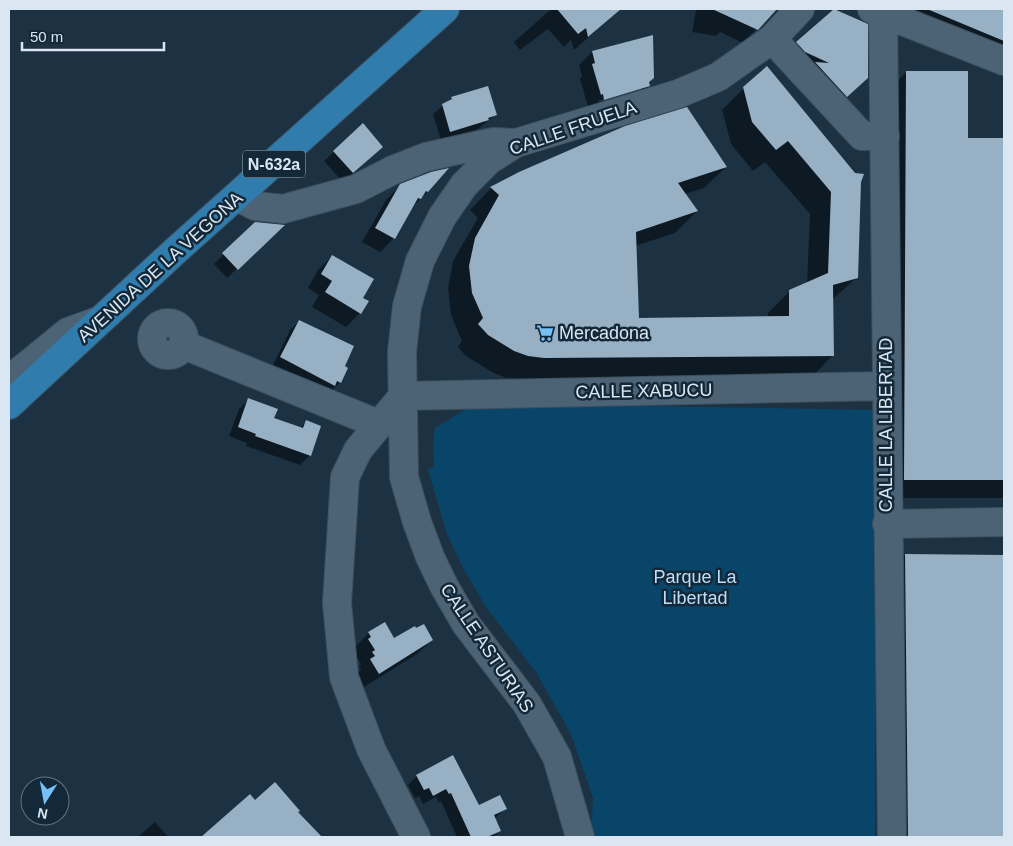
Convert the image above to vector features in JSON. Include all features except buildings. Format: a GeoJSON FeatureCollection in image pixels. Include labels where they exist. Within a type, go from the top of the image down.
{"type":"FeatureCollection","features":[{"type":"Feature","properties":{"kind":"main road","name":"AVENIDA DE LA VEGONA"},"geometry":{"type":"LineString","coordinates":[[9,405],[101,319],[445,9]]}},
{"type":"Feature","properties":{"kind":"street","name":"CALLE FRUELA"},"geometry":{"type":"LineString","coordinates":[[403,396],[402,352],[407,306],[420,261],[442,217],[464,185],[489,160],[516,143],[678,94],[718,77],[772,39],[800,9]]}},
{"type":"Feature","properties":{"kind":"street"},"geometry":{"type":"LineString","coordinates":[[878,11],[1004,62]]}},
{"type":"Feature","properties":{"kind":"street","name":"CALLE LA LIBERTAD"},"geometry":{"type":"LineString","coordinates":[[878,11],[885,136],[887,524],[892,837]]}},
{"type":"Feature","properties":{"kind":"street"},"geometry":{"type":"LineString","coordinates":[[772,39],[862,136],[885,136]]}},
{"type":"Feature","properties":{"kind":"street"},"geometry":{"type":"LineString","coordinates":[[238,197],[256,206],[283,209],[356,189],[393,170],[426,157],[494,142],[516,143]]}},
{"type":"Feature","properties":{"kind":"street"},"geometry":{"type":"LineString","coordinates":[[9,380],[68,332],[101,319]]}},
{"type":"Feature","properties":{"kind":"street"},"geometry":{"type":"LineString","coordinates":[[184,345],[378,424]]}},
{"type":"Feature","properties":{"kind":"street","name":"CALLE XABUCU"},"geometry":{"type":"LineString","coordinates":[[403,396],[886,386]]}},
{"type":"Feature","properties":{"kind":"street"},"geometry":{"type":"LineString","coordinates":[[403,396],[358,450],[345,477],[337,603],[344,677],[371,749],[416,837]]}},
{"type":"Feature","properties":{"kind":"street","name":"CALLE ASTURIAS"},"geometry":{"type":"LineString","coordinates":[[403,396],[404,477],[430,557],[466,624],[527,704],[557,757],[580,837]]}},
{"type":"Feature","properties":{"kind":"street"},"geometry":{"type":"LineString","coordinates":[[887,524],[1004,522]]}},
{"type":"Feature","properties":{"kind":"green space","name":"Parque La Libertad"},"geometry":{"type":"Polygon","coordinates":[[[476,403],[875,410],[875,837],[591,837],[593,798],[571,734],[536,672],[486,607],[464,570],[447,534],[428,470],[434,467],[433,443],[435,428],[476,403]]]}},
{"type":"Feature","properties":{"kind":"place","name":"Mercadona"},"geometry":{"type":"Point","coordinates":[545,333]}}]}
